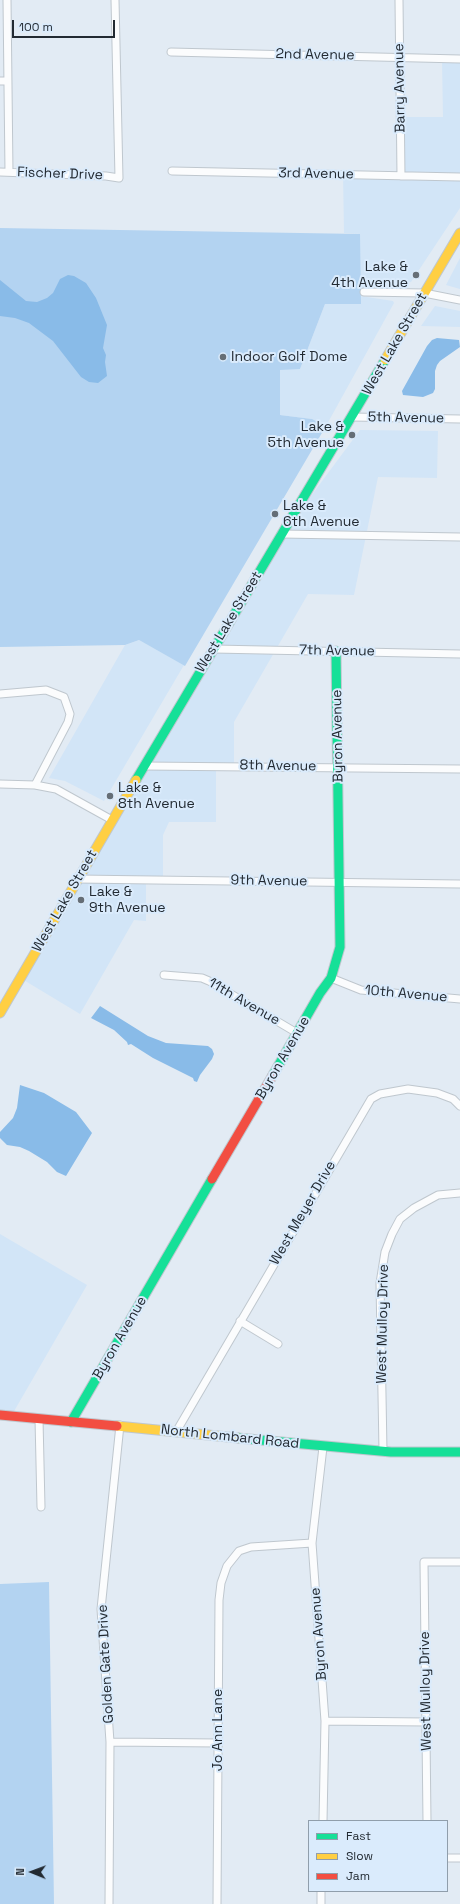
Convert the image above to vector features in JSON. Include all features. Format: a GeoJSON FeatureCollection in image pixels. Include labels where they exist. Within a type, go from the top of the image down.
{"type":"FeatureCollection","features":[{"type":"Feature","properties":{"kind":"street"},"geometry":{"type":"LineString","coordinates":[[8,0],[10,172]]}},
{"type":"Feature","properties":{"kind":"street","name":"Fischer Drive"},"geometry":{"type":"LineString","coordinates":[[0,172],[106,176],[119,178],[115,0]]}},
{"type":"Feature","properties":{"kind":"street","name":"Barry Avenue"},"geometry":{"type":"LineString","coordinates":[[399,0],[401,176]]}},
{"type":"Feature","properties":{"kind":"street","name":"2nd Avenue"},"geometry":{"type":"LineString","coordinates":[[171,52],[460,59]]}},
{"type":"Feature","properties":{"kind":"street"},"geometry":{"type":"LineString","coordinates":[[0,80],[8,81]]}},
{"type":"Feature","properties":{"kind":"street","name":"3rd Avenue"},"geometry":{"type":"LineString","coordinates":[[172,171],[460,177]]}},
{"type":"Feature","properties":{"kind":"street","name":"West Lake Street"},"geometry":{"type":"LineString","coordinates":[[0,1013],[199,671],[214,649],[281,534],[352,417],[460,232]]}},
{"type":"Feature","properties":{"kind":"street"},"geometry":{"type":"LineString","coordinates":[[364,292],[424,293],[460,300]]}},
{"type":"Feature","properties":{"kind":"street","name":"5th Avenue"},"geometry":{"type":"LineString","coordinates":[[352,417],[460,419]]}},
{"type":"Feature","properties":{"kind":"street"},"geometry":{"type":"LineString","coordinates":[[281,534],[460,537]]}},
{"type":"Feature","properties":{"kind":"street","name":"7th Avenue"},"geometry":{"type":"LineString","coordinates":[[214,649],[460,654]]}},
{"type":"Feature","properties":{"kind":"street","name":"Byron Avenue"},"geometry":{"type":"LineString","coordinates":[[71,1422],[297,1033],[331,978],[340,947],[336,651]]}},
{"type":"Feature","properties":{"kind":"street"},"geometry":{"type":"LineString","coordinates":[[0,694],[46,690],[64,698],[70,714],[68,722],[35,785]]}},
{"type":"Feature","properties":{"kind":"street","name":"8th Avenue"},"geometry":{"type":"LineString","coordinates":[[144,766],[460,769]]}},
{"type":"Feature","properties":{"kind":"street"},"geometry":{"type":"LineString","coordinates":[[0,784],[35,785],[58,790],[112,820]]}},
{"type":"Feature","properties":{"kind":"street","name":"9th Avenue"},"geometry":{"type":"LineString","coordinates":[[77,879],[460,884]]}},
{"type":"Feature","properties":{"kind":"street","name":"11th Avenue"},"geometry":{"type":"LineString","coordinates":[[164,974],[206,980],[297,1033]]}},
{"type":"Feature","properties":{"kind":"street","name":"10th Avenue"},"geometry":{"type":"LineString","coordinates":[[331,978],[361,990],[460,999]]}},
{"type":"Feature","properties":{"kind":"street","name":"West Meyer Drive"},"geometry":{"type":"LineString","coordinates":[[176,1432],[366,1106],[371,1100],[380,1094],[408,1090],[437,1093],[453,1099],[460,1106]]}},
{"type":"Feature","properties":{"kind":"street","name":"West Mulloy Drive"},"geometry":{"type":"LineString","coordinates":[[383,1451],[380,1283],[385,1252],[400,1219],[414,1208],[438,1195],[460,1192]]}},
{"type":"Feature","properties":{"kind":"street"},"geometry":{"type":"LineString","coordinates":[[240,1321],[278,1344]]}},
{"type":"Feature","properties":{"kind":"street","name":"North Lombard Road"},"geometry":{"type":"LineString","coordinates":[[0,1414],[71,1422],[120,1425],[323,1447],[383,1451],[460,1452]]}},
{"type":"Feature","properties":{"kind":"street"},"geometry":{"type":"LineString","coordinates":[[39,1419],[41,1506]]}},
{"type":"Feature","properties":{"kind":"street","name":"Golden Gate Drive"},"geometry":{"type":"LineString","coordinates":[[108,1904],[110,1742],[102,1630],[102,1595],[120,1425]]}},
{"type":"Feature","properties":{"kind":"street","name":"Byron Avenue"},"geometry":{"type":"LineString","coordinates":[[323,1447],[312,1543],[325,1721],[323,1820]]}},
{"type":"Feature","properties":{"kind":"street","name":"Jo Ann Lane"},"geometry":{"type":"LineString","coordinates":[[217,1904],[220,1591],[224,1574],[238,1551],[251,1547],[312,1543]]}},
{"type":"Feature","properties":{"kind":"street","name":"West Mulloy Drive"},"geometry":{"type":"LineString","coordinates":[[427,1820],[426,1562],[460,1562]]}},
{"type":"Feature","properties":{"kind":"street"},"geometry":{"type":"LineString","coordinates":[[325,1721],[426,1722]]}},
{"type":"Feature","properties":{"kind":"street"},"geometry":{"type":"LineString","coordinates":[[110,1742],[218,1742]]}},
{"type":"Feature","properties":{"kind":"street"},"geometry":{"type":"LineString","coordinates":[[448,1858],[460,1858]]}},
{"type":"Feature","properties":{"kind":"street"},"geometry":{"type":"LineString","coordinates":[[321,1892],[321,1904]]}},
{"type":"Feature","properties":{"kind":"shaded area"},"geometry":{"type":"Polygon","coordinates":[[[442,60],[460,61],[460,208],[411,282],[360,290],[360,234],[344,233],[343,172],[399,172],[399,117],[443,117],[442,60]]]}},
{"type":"Feature","properties":{"kind":"shaded area"},"geometry":{"type":"Polygon","coordinates":[[[0,228],[360,234],[361,304],[325,304],[300,369],[280,370],[280,415],[312,419],[326,426],[185,666],[139,640],[125,645],[0,647],[0,228]]]}},
{"type":"Feature","properties":{"kind":"shaded area"},"geometry":{"type":"Polygon","coordinates":[[[460,258],[460,289],[446,285],[460,258]]]}},
{"type":"Feature","properties":{"kind":"shaded area"},"geometry":{"type":"Polygon","coordinates":[[[68,275],[74,276],[86,283],[96,298],[107,325],[103,348],[106,355],[105,362],[107,376],[98,383],[89,382],[81,377],[53,341],[29,323],[15,318],[0,316],[0,280],[26,301],[37,302],[47,298],[53,293],[60,279],[68,275]]]}},
{"type":"Feature","properties":{"kind":"shaded area"},"geometry":{"type":"Polygon","coordinates":[[[360,296],[393,301],[394,303],[326,426],[312,419],[280,415],[280,369],[300,369],[325,304],[360,304],[360,296]]]}},
{"type":"Feature","properties":{"kind":"shaded area"},"geometry":{"type":"Polygon","coordinates":[[[435,306],[460,311],[460,327],[421,326],[435,306]]]}},
{"type":"Feature","properties":{"kind":"shaded area"},"geometry":{"type":"Polygon","coordinates":[[[437,338],[459,340],[460,347],[440,361],[437,365],[435,371],[435,389],[433,393],[423,397],[403,395],[402,391],[427,346],[432,340],[437,338]]]}},
{"type":"Feature","properties":{"kind":"shaded area"},"geometry":{"type":"Polygon","coordinates":[[[360,430],[438,431],[437,478],[378,477],[354,595],[308,594],[234,722],[234,767],[216,767],[216,822],[169,822],[163,835],[163,878],[81,877],[282,535],[360,430]]]}},
{"type":"Feature","properties":{"kind":"shaded area"},"geometry":{"type":"Polygon","coordinates":[[[139,640],[184,665],[104,801],[65,781],[49,778],[125,645],[139,640]]]}},
{"type":"Feature","properties":{"kind":"shaded area"},"geometry":{"type":"Polygon","coordinates":[[[78,881],[146,881],[146,921],[134,920],[80,1014],[22,979],[78,881]]]}},
{"type":"Feature","properties":{"kind":"shaded area"},"geometry":{"type":"Polygon","coordinates":[[[100,1006],[148,1036],[166,1043],[208,1046],[212,1049],[214,1054],[212,1059],[200,1075],[197,1082],[194,1081],[193,1078],[153,1058],[131,1044],[128,1045],[127,1042],[114,1030],[91,1018],[100,1006]]]}},
{"type":"Feature","properties":{"kind":"shaded area"},"geometry":{"type":"Polygon","coordinates":[[[20,1085],[44,1093],[76,1112],[92,1133],[66,1176],[57,1172],[47,1162],[29,1151],[20,1147],[7,1145],[0,1138],[0,1132],[13,1118],[17,1108],[20,1085]]]}},
{"type":"Feature","properties":{"kind":"shaded area"},"geometry":{"type":"Polygon","coordinates":[[[0,1234],[87,1285],[13,1413],[0,1411],[0,1234]]]}},
{"type":"Feature","properties":{"kind":"shaded area"},"geometry":{"type":"Polygon","coordinates":[[[49,1582],[54,1904],[0,1904],[0,1584],[49,1582]]]}},
{"type":"Feature","properties":{"kind":"traffic: fast"},"geometry":{"type":"LineString","coordinates":[[136,780],[385,360]]}},
{"type":"Feature","properties":{"kind":"traffic: fast"},"geometry":{"type":"LineString","coordinates":[[273,1075],[320,993],[331,978],[340,947],[336,651]]}},
{"type":"Feature","properties":{"kind":"traffic: fast"},"geometry":{"type":"LineString","coordinates":[[71,1422],[212,1179]]}},
{"type":"Feature","properties":{"kind":"traffic: fast"},"geometry":{"type":"LineString","coordinates":[[238,1438],[391,1452],[460,1452]]}},
{"type":"Feature","properties":{"kind":"traffic: slow"},"geometry":{"type":"LineString","coordinates":[[385,360],[460,233]]}},
{"type":"Feature","properties":{"kind":"traffic: slow"},"geometry":{"type":"LineString","coordinates":[[0,1013],[136,780]]}},
{"type":"Feature","properties":{"kind":"traffic: slow"},"geometry":{"type":"LineString","coordinates":[[117,1426],[238,1438]]}},
{"type":"Feature","properties":{"kind":"traffic: jam"},"geometry":{"type":"LineString","coordinates":[[212,1179],[273,1075]]}},
{"type":"Feature","properties":{"kind":"traffic: jam"},"geometry":{"type":"LineString","coordinates":[[0,1415],[117,1426]]}},
{"type":"Feature","properties":{"kind":"place","name":"Lake & 4th Avenue"},"geometry":{"type":"Point","coordinates":[416,275]}},
{"type":"Feature","properties":{"kind":"place","name":"Indoor Golf Dome"},"geometry":{"type":"Point","coordinates":[223,357]}},
{"type":"Feature","properties":{"kind":"place","name":"Lake & 5th Avenue"},"geometry":{"type":"Point","coordinates":[352,435]}},
{"type":"Feature","properties":{"kind":"place","name":"Lake & 6th Avenue"},"geometry":{"type":"Point","coordinates":[275,514]}},
{"type":"Feature","properties":{"kind":"place","name":"Lake & 8th Avenue"},"geometry":{"type":"Point","coordinates":[110,796]}},
{"type":"Feature","properties":{"kind":"place","name":"Lake & 9th Avenue"},"geometry":{"type":"Point","coordinates":[81,900]}}]}
